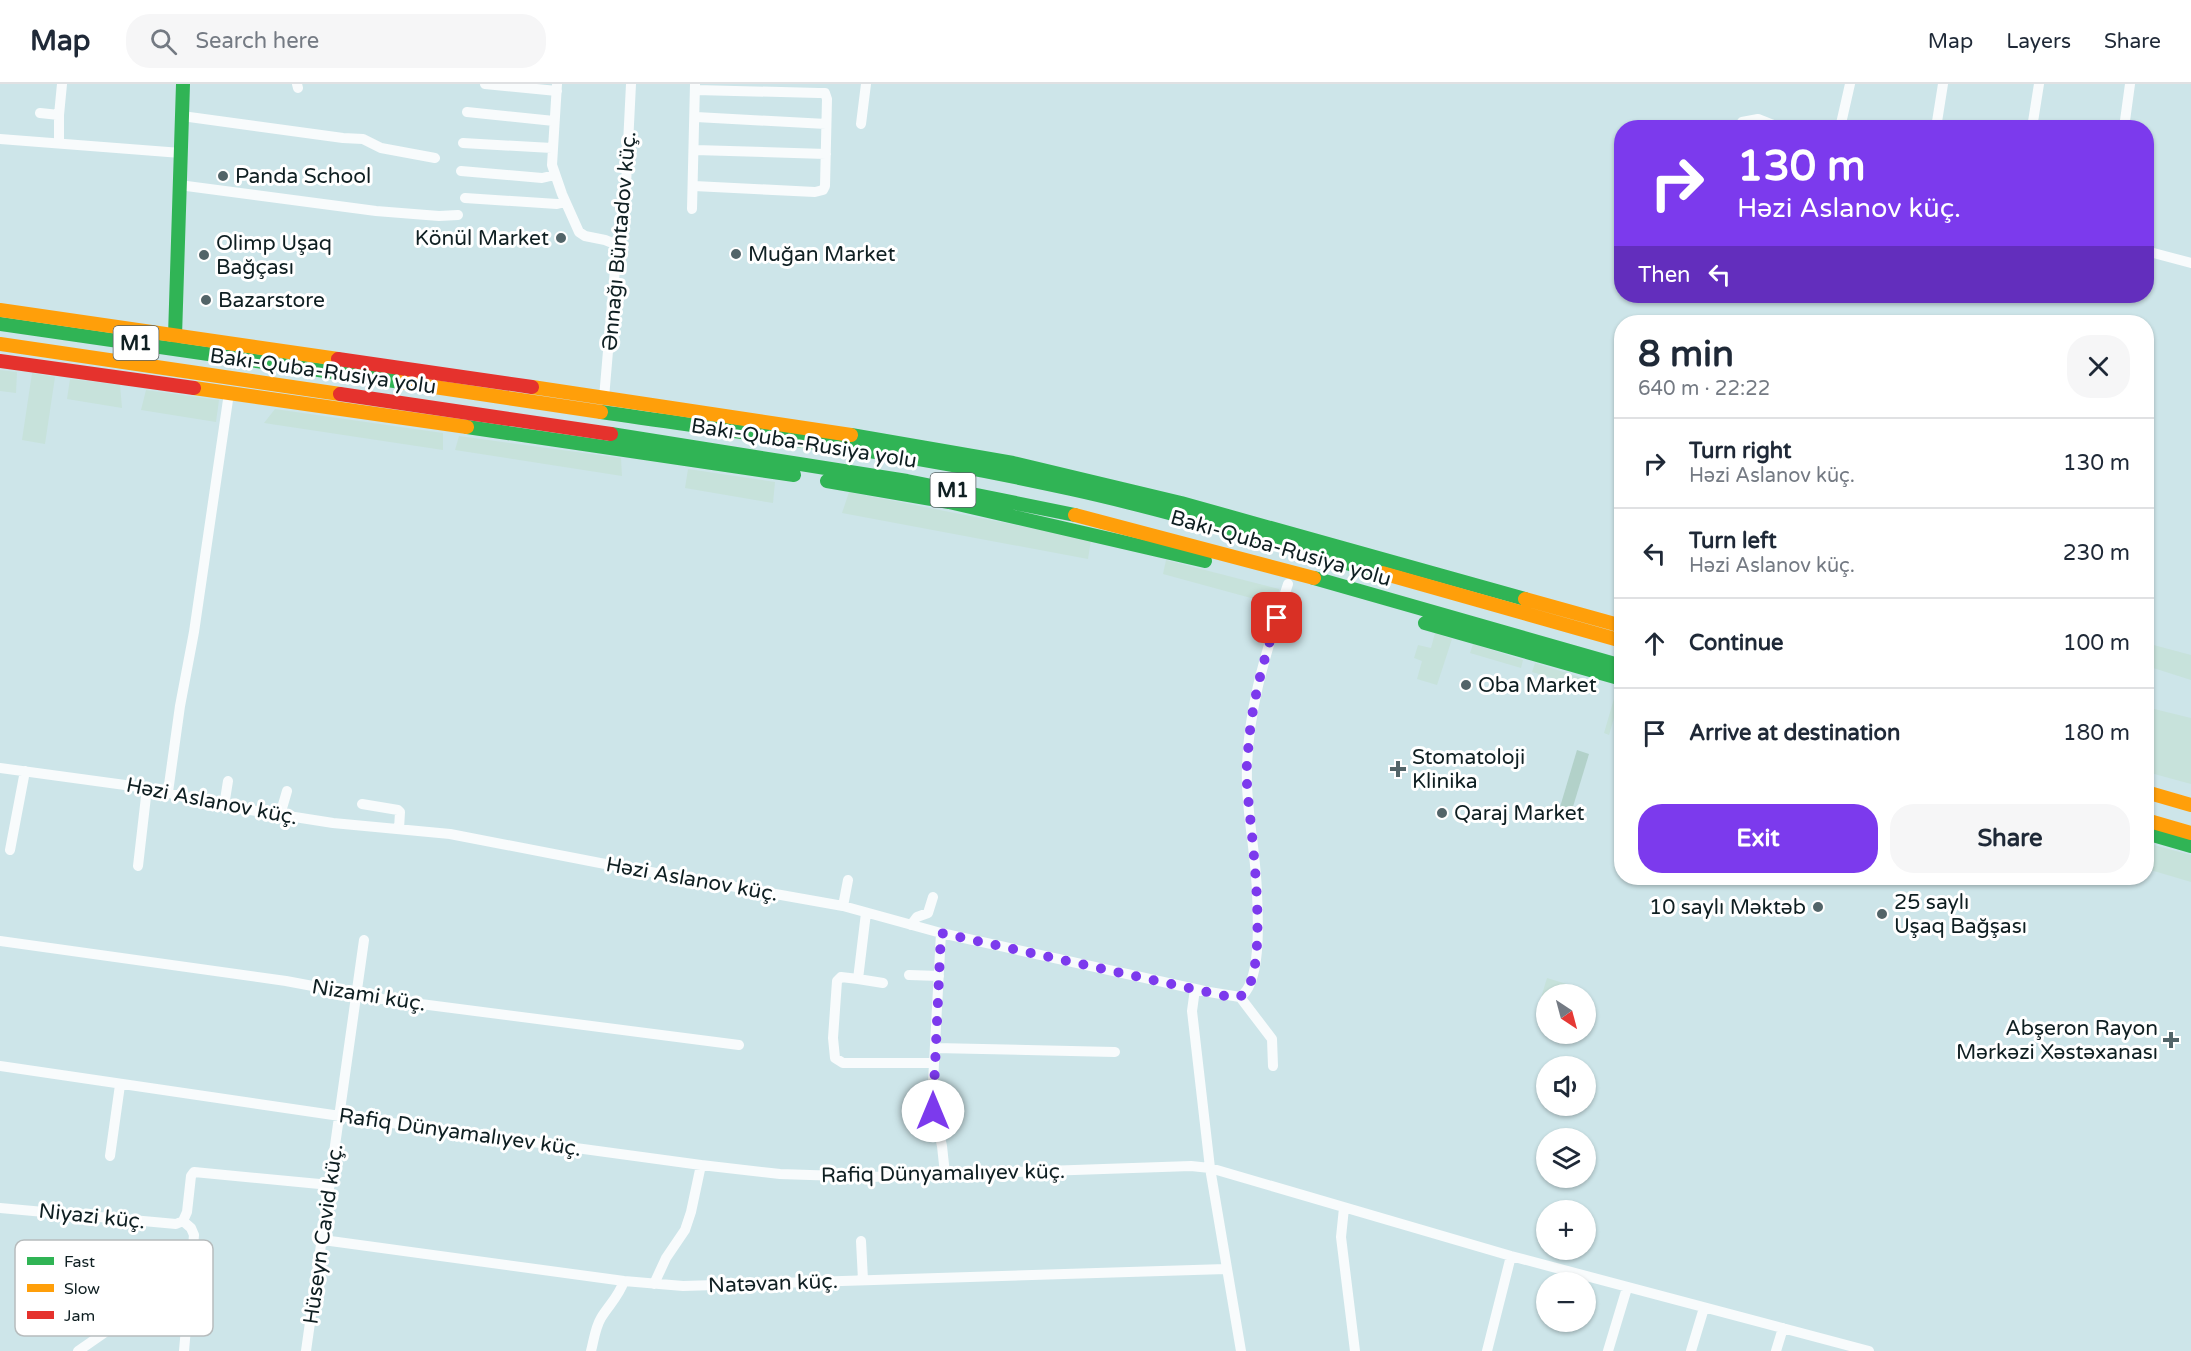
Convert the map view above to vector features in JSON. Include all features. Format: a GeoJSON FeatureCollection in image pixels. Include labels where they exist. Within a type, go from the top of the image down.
{"type":"FeatureCollection","features":[{"type":"Feature","properties":{"kind":"main road"},"geometry":{"type":"LineString","coordinates":[[176,336],[183,84]]}},
{"type":"Feature","properties":{"kind":"main road"},"geometry":{"type":"LineString","coordinates":[[0,309],[795,425],[1051,471],[1181,503],[1614,624]]}},
{"type":"Feature","properties":{"kind":"main road","name":"Bakı-Quba-Rusiya yolu"},"geometry":{"type":"LineString","coordinates":[[0,324],[892,454],[993,473],[1175,515],[1614,639]]}},
{"type":"Feature","properties":{"kind":"main road","name":"Bakı-Quba-Rusiya yolu"},"geometry":{"type":"LineString","coordinates":[[0,344],[647,438],[907,481],[1065,512],[1327,582],[1614,664]]}},
{"type":"Feature","properties":{"kind":"main road"},"geometry":{"type":"LineString","coordinates":[[0,361],[784,473],[938,500],[1162,550],[1614,677]]}},
{"type":"Feature","properties":{"kind":"main road"},"geometry":{"type":"LineString","coordinates":[[2154,794],[2191,805]]}},
{"type":"Feature","properties":{"kind":"main road"},"geometry":{"type":"LineString","coordinates":[[2154,822],[2191,833]]}},
{"type":"Feature","properties":{"kind":"main road"},"geometry":{"type":"LineString","coordinates":[[2154,835],[2191,846]]}},
{"type":"Feature","properties":{"kind":"street"},"geometry":{"type":"LineString","coordinates":[[59,143],[62,84]]}},
{"type":"Feature","properties":{"kind":"street"},"geometry":{"type":"LineString","coordinates":[[485,84],[557,87],[552,165],[565,202],[579,232],[585,236],[620,246]]}},
{"type":"Feature","properties":{"kind":"street","name":"Ənnağı Büntadov küç."},"geometry":{"type":"LineString","coordinates":[[604,398],[615,269],[624,225],[631,84]]}},
{"type":"Feature","properties":{"kind":"street"},"geometry":{"type":"LineString","coordinates":[[861,124],[866,84]]}},
{"type":"Feature","properties":{"kind":"street"},"geometry":{"type":"LineString","coordinates":[[1842,120],[1850,84]]}},
{"type":"Feature","properties":{"kind":"street"},"geometry":{"type":"LineString","coordinates":[[1937,120],[1943,84]]}},
{"type":"Feature","properties":{"kind":"street"},"geometry":{"type":"LineString","coordinates":[[2033,120],[2039,84]]}},
{"type":"Feature","properties":{"kind":"street"},"geometry":{"type":"LineString","coordinates":[[2125,120],[2130,84]]}},
{"type":"Feature","properties":{"kind":"street"},"geometry":{"type":"LineString","coordinates":[[692,209],[696,87],[825,93],[828,99],[825,186],[820,192],[694,186]]}},
{"type":"Feature","properties":{"kind":"street"},"geometry":{"type":"LineString","coordinates":[[467,112],[554,121]]}},
{"type":"Feature","properties":{"kind":"street"},"geometry":{"type":"LineString","coordinates":[[40,113],[59,115]]}},
{"type":"Feature","properties":{"kind":"street"},"geometry":{"type":"LineString","coordinates":[[182,116],[363,139],[381,148],[435,158]]}},
{"type":"Feature","properties":{"kind":"street"},"geometry":{"type":"LineString","coordinates":[[696,117],[826,124]]}},
{"type":"Feature","properties":{"kind":"street"},"geometry":{"type":"LineString","coordinates":[[0,139],[181,153]]}},
{"type":"Feature","properties":{"kind":"street"},"geometry":{"type":"LineString","coordinates":[[463,143],[552,148]]}},
{"type":"Feature","properties":{"kind":"street"},"geometry":{"type":"LineString","coordinates":[[695,150],[826,154]]}},
{"type":"Feature","properties":{"kind":"street"},"geometry":{"type":"LineString","coordinates":[[461,171],[542,178],[555,175]]}},
{"type":"Feature","properties":{"kind":"street"},"geometry":{"type":"LineString","coordinates":[[179,184],[376,211],[440,216],[458,215]]}},
{"type":"Feature","properties":{"kind":"street"},"geometry":{"type":"LineString","coordinates":[[465,198],[557,204],[565,202]]}},
{"type":"Feature","properties":{"kind":"street"},"geometry":{"type":"LineString","coordinates":[[2154,253],[2191,263]]}},
{"type":"Feature","properties":{"kind":"street"},"geometry":{"type":"LineString","coordinates":[[168,792],[229,393]]}},
{"type":"Feature","properties":{"kind":"street"},"geometry":{"type":"LineString","coordinates":[[1273,1066],[1272,1039],[1240,998],[1250,988],[1254,971],[1258,923],[1256,863],[1247,784],[1251,716],[1264,660],[1288,584]]}},
{"type":"Feature","properties":{"kind":"street","name":"Həzi Aslanov küç."},"geometry":{"type":"LineString","coordinates":[[0,768],[147,788],[224,806],[333,823],[489,841],[843,906],[941,933],[1240,998]]}},
{"type":"Feature","properties":{"kind":"street"},"geometry":{"type":"LineString","coordinates":[[10,850],[25,771]]}},
{"type":"Feature","properties":{"kind":"street"},"geometry":{"type":"LineString","coordinates":[[224,806],[228,781]]}},
{"type":"Feature","properties":{"kind":"street"},"geometry":{"type":"LineString","coordinates":[[138,866],[147,788]]}},
{"type":"Feature","properties":{"kind":"street"},"geometry":{"type":"LineString","coordinates":[[280,815],[287,791]]}},
{"type":"Feature","properties":{"kind":"street"},"geometry":{"type":"LineString","coordinates":[[362,804],[398,810],[400,812],[399,829]]}},
{"type":"Feature","properties":{"kind":"street"},"geometry":{"type":"LineString","coordinates":[[843,906],[848,880]]}},
{"type":"Feature","properties":{"kind":"street"},"geometry":{"type":"LineString","coordinates":[[911,926],[917,917],[928,914],[933,897]]}},
{"type":"Feature","properties":{"kind":"street"},"geometry":{"type":"LineString","coordinates":[[858,979],[866,913]]}},
{"type":"Feature","properties":{"kind":"street"},"geometry":{"type":"LineString","coordinates":[[941,933],[933,1111],[942,1146],[945,1174]]}},
{"type":"Feature","properties":{"kind":"street","name":"Nizami küç."},"geometry":{"type":"LineString","coordinates":[[0,940],[286,981],[355,994],[739,1045]]}},
{"type":"Feature","properties":{"kind":"street","name":"Hüseyn Cavid küç."},"geometry":{"type":"LineString","coordinates":[[306,1351],[364,940]]}},
{"type":"Feature","properties":{"kind":"street"},"geometry":{"type":"LineString","coordinates":[[909,975],[939,976]]}},
{"type":"Feature","properties":{"kind":"street"},"geometry":{"type":"LineString","coordinates":[[883,983],[841,977],[837,981],[833,1038],[835,1059],[843,1063],[934,1063]]}},
{"type":"Feature","properties":{"kind":"street"},"geometry":{"type":"LineString","coordinates":[[1195,989],[1192,1011],[1210,1168],[1241,1351]]}},
{"type":"Feature","properties":{"kind":"street"},"geometry":{"type":"LineString","coordinates":[[935,1048],[1115,1052]]}},
{"type":"Feature","properties":{"kind":"street","name":"Rafiq Dünyamalıyev küç."},"geometry":{"type":"LineString","coordinates":[[0,1066],[120,1085],[701,1165],[818,1177],[1191,1166],[1210,1168],[1510,1256],[1863,1350]]}},
{"type":"Feature","properties":{"kind":"street"},"geometry":{"type":"LineString","coordinates":[[110,1156],[120,1085]]}},
{"type":"Feature","properties":{"kind":"street"},"geometry":{"type":"LineString","coordinates":[[654,1284],[666,1258],[685,1230],[701,1165]]}},
{"type":"Feature","properties":{"kind":"street"},"geometry":{"type":"LineString","coordinates":[[194,1240],[191,1228],[183,1221],[187,1212],[191,1176],[194,1172],[330,1185]]}},
{"type":"Feature","properties":{"kind":"street","name":"Niyazi küç."},"geometry":{"type":"LineString","coordinates":[[0,1208],[170,1224],[183,1221]]}},
{"type":"Feature","properties":{"kind":"street"},"geometry":{"type":"LineString","coordinates":[[1344,1208],[1341,1237],[1355,1351]]}},
{"type":"Feature","properties":{"kind":"street","name":"Natəvan küç."},"geometry":{"type":"LineString","coordinates":[[322,1240],[654,1284],[717,1286],[1226,1269]]}},
{"type":"Feature","properties":{"kind":"street"},"geometry":{"type":"LineString","coordinates":[[861,1241],[863,1280]]}},
{"type":"Feature","properties":{"kind":"street"},"geometry":{"type":"LineString","coordinates":[[1487,1351],[1510,1256]]}},
{"type":"Feature","properties":{"kind":"street"},"geometry":{"type":"LineString","coordinates":[[591,1351],[601,1318],[620,1293],[624,1281]]}},
{"type":"Feature","properties":{"kind":"street"},"geometry":{"type":"LineString","coordinates":[[1608,1351],[1627,1288]]}},
{"type":"Feature","properties":{"kind":"street"},"geometry":{"type":"LineString","coordinates":[[1691,1351],[1704,1308]]}},
{"type":"Feature","properties":{"kind":"street"},"geometry":{"type":"LineString","coordinates":[[1776,1351],[1783,1328]]}},
{"type":"Feature","properties":{"kind":"street"},"geometry":{"type":"LineString","coordinates":[[78,1351],[100,1336]]}},
{"type":"Feature","properties":{"kind":"street"},"geometry":{"type":"LineString","coordinates":[[184,1351],[185,1336]]}},
{"type":"Feature","properties":{"kind":"green space"},"geometry":{"type":"Polygon","coordinates":[[[0,370],[17,372],[16,393],[0,391],[0,370]]]}},
{"type":"Feature","properties":{"kind":"green space"},"geometry":{"type":"Polygon","coordinates":[[[32,373],[55,377],[45,444],[22,440],[32,373]]]}},
{"type":"Feature","properties":{"kind":"green space"},"geometry":{"type":"Polygon","coordinates":[[[70,379],[120,385],[122,408],[67,399],[70,379]]]}},
{"type":"Feature","properties":{"kind":"green space"},"geometry":{"type":"Polygon","coordinates":[[[146,390],[219,400],[216,422],[141,410],[146,390]]]}},
{"type":"Feature","properties":{"kind":"green space"},"geometry":{"type":"Polygon","coordinates":[[[275,409],[443,433],[443,450],[264,423],[275,409]]]}},
{"type":"Feature","properties":{"kind":"green space"},"geometry":{"type":"Polygon","coordinates":[[[459,436],[621,458],[622,476],[455,450],[459,436]]]}},
{"type":"Feature","properties":{"kind":"green space"},"geometry":{"type":"Polygon","coordinates":[[[688,469],[775,482],[773,503],[685,488],[688,469]]]}},
{"type":"Feature","properties":{"kind":"green space"},"geometry":{"type":"Polygon","coordinates":[[[849,492],[1091,540],[1088,559],[842,513],[849,492]]]}},
{"type":"Feature","properties":{"kind":"green space"},"geometry":{"type":"Polygon","coordinates":[[[1166,560],[1279,589],[1277,605],[1163,574],[1166,560]]]}},
{"type":"Feature","properties":{"kind":"green space"},"geometry":{"type":"Polygon","coordinates":[[[1435,633],[1452,639],[1437,685],[1417,679],[1422,661],[1414,658],[1418,645],[1431,648],[1435,633]]]}},
{"type":"Feature","properties":{"kind":"green space"},"geometry":{"type":"Polygon","coordinates":[[[1473,644],[1523,660],[1521,668],[1470,653],[1473,644]]]}},
{"type":"Feature","properties":{"kind":"green space"},"geometry":{"type":"Polygon","coordinates":[[[2154,645],[2191,655],[2191,680],[2154,668],[2154,645]]]}},
{"type":"Feature","properties":{"kind":"green space"},"geometry":{"type":"Polygon","coordinates":[[[1535,663],[1586,679],[1583,687],[1532,672],[1535,663]]]}},
{"type":"Feature","properties":{"kind":"green space"},"geometry":{"type":"Polygon","coordinates":[[[1614,699],[1614,718],[1609,735],[1604,733],[1614,699]]]}},
{"type":"Feature","properties":{"kind":"green space"},"geometry":{"type":"Polygon","coordinates":[[[2154,709],[2191,718],[2191,784],[2154,774],[2154,709]]]}},
{"type":"Feature","properties":{"kind":"green space"},"geometry":{"type":"Polygon","coordinates":[[[1577,750],[1589,754],[1572,810],[1560,807],[1577,750]]]}},
{"type":"Feature","properties":{"kind":"green space"},"geometry":{"type":"Polygon","coordinates":[[[2154,845],[2191,855],[2191,882],[2154,871],[2154,845]]]}},
{"type":"Feature","properties":{"kind":"green space"},"geometry":{"type":"Polygon","coordinates":[[[1547,978],[1567,984],[1545,984],[1547,978]]]}},
{"type":"Feature","properties":{"kind":"traffic: fast"},"geometry":{"type":"LineString","coordinates":[[175,336],[183,84]]}},
{"type":"Feature","properties":{"kind":"traffic: fast"},"geometry":{"type":"LineString","coordinates":[[0,324],[401,382]]}},
{"type":"Feature","properties":{"kind":"traffic: fast"},"geometry":{"type":"LineString","coordinates":[[601,412],[837,446],[1013,477],[1149,508],[1382,573]]}},
{"type":"Feature","properties":{"kind":"traffic: fast"},"geometry":{"type":"LineString","coordinates":[[467,427],[794,475]]}},
{"type":"Feature","properties":{"kind":"traffic: fast"},"geometry":{"type":"LineString","coordinates":[[611,434],[907,481],[1075,515]]}},
{"type":"Feature","properties":{"kind":"traffic: fast"},"geometry":{"type":"LineString","coordinates":[[851,435],[1013,463],[1181,503],[1525,599]]}},
{"type":"Feature","properties":{"kind":"traffic: fast"},"geometry":{"type":"LineString","coordinates":[[827,481],[949,502],[1205,561]]}},
{"type":"Feature","properties":{"kind":"traffic: fast"},"geometry":{"type":"LineString","coordinates":[[1314,578],[1614,664]]}},
{"type":"Feature","properties":{"kind":"traffic: fast"},"geometry":{"type":"LineString","coordinates":[[1425,623],[1614,677]]}},
{"type":"Feature","properties":{"kind":"traffic: fast"},"geometry":{"type":"LineString","coordinates":[[2154,835],[2191,846]]}},
{"type":"Feature","properties":{"kind":"traffic: slow"},"geometry":{"type":"LineString","coordinates":[[0,310],[338,359]]}},
{"type":"Feature","properties":{"kind":"traffic: slow"},"geometry":{"type":"LineString","coordinates":[[0,344],[340,394]]}},
{"type":"Feature","properties":{"kind":"traffic: slow"},"geometry":{"type":"LineString","coordinates":[[401,382],[601,412]]}},
{"type":"Feature","properties":{"kind":"traffic: slow"},"geometry":{"type":"LineString","coordinates":[[532,387],[851,435]]}},
{"type":"Feature","properties":{"kind":"traffic: slow"},"geometry":{"type":"LineString","coordinates":[[194,388],[467,427]]}},
{"type":"Feature","properties":{"kind":"traffic: slow"},"geometry":{"type":"LineString","coordinates":[[1075,515],[1314,578]]}},
{"type":"Feature","properties":{"kind":"traffic: slow"},"geometry":{"type":"LineString","coordinates":[[1382,573],[1614,639]]}},
{"type":"Feature","properties":{"kind":"traffic: slow"},"geometry":{"type":"LineString","coordinates":[[1525,599],[1614,624]]}},
{"type":"Feature","properties":{"kind":"traffic: slow"},"geometry":{"type":"LineString","coordinates":[[2154,794],[2191,805]]}},
{"type":"Feature","properties":{"kind":"traffic: slow"},"geometry":{"type":"LineString","coordinates":[[2154,822],[2191,833]]}},
{"type":"Feature","properties":{"kind":"traffic: jam"},"geometry":{"type":"LineString","coordinates":[[338,359],[532,387]]}},
{"type":"Feature","properties":{"kind":"traffic: jam"},"geometry":{"type":"LineString","coordinates":[[0,361],[194,388]]}},
{"type":"Feature","properties":{"kind":"traffic: jam"},"geometry":{"type":"LineString","coordinates":[[340,394],[611,434]]}},
{"type":"Feature","properties":{"kind":"place","name":"Panda School"},"geometry":{"type":"Point","coordinates":[223,176]}},
{"type":"Feature","properties":{"kind":"place","name":"Könül Market"},"geometry":{"type":"Point","coordinates":[561,238]}},
{"type":"Feature","properties":{"kind":"place","name":"Muğan Market"},"geometry":{"type":"Point","coordinates":[736,254]}},
{"type":"Feature","properties":{"kind":"place","name":"Olimp Uşaq Bağçası"},"geometry":{"type":"Point","coordinates":[204,255]}},
{"type":"Feature","properties":{"kind":"place","name":"Bazarstore"},"geometry":{"type":"Point","coordinates":[206,300]}},
{"type":"Feature","properties":{"kind":"place","name":"Oba Market"},"geometry":{"type":"Point","coordinates":[1466,685]}},
{"type":"Feature","properties":{"kind":"place","name":"Stomatoloji Klinika"},"geometry":{"type":"Point","coordinates":[1398,769]}},
{"type":"Feature","properties":{"kind":"place","name":"Qaraj Market"},"geometry":{"type":"Point","coordinates":[1442,813]}},
{"type":"Feature","properties":{"kind":"place","name":"10 saylı Məktəb"},"geometry":{"type":"Point","coordinates":[1818,907]}},
{"type":"Feature","properties":{"kind":"place","name":"25 saylı Uşaq Bağşası"},"geometry":{"type":"Point","coordinates":[1882,914]}},
{"type":"Feature","properties":{"kind":"place","name":"Abşeron Rayon Mərkəzi Xəstəxanası"},"geometry":{"type":"Point","coordinates":[2171,1040]}},
{"type":"Feature","properties":{"kind":"route"},"geometry":{"type":"LineString","coordinates":[[933,1111],[941,933],[1234,998],[1240,998],[1250,988],[1254,971],[1258,923],[1256,863],[1247,784],[1248,751],[1255,693],[1277,618]]}}]}
